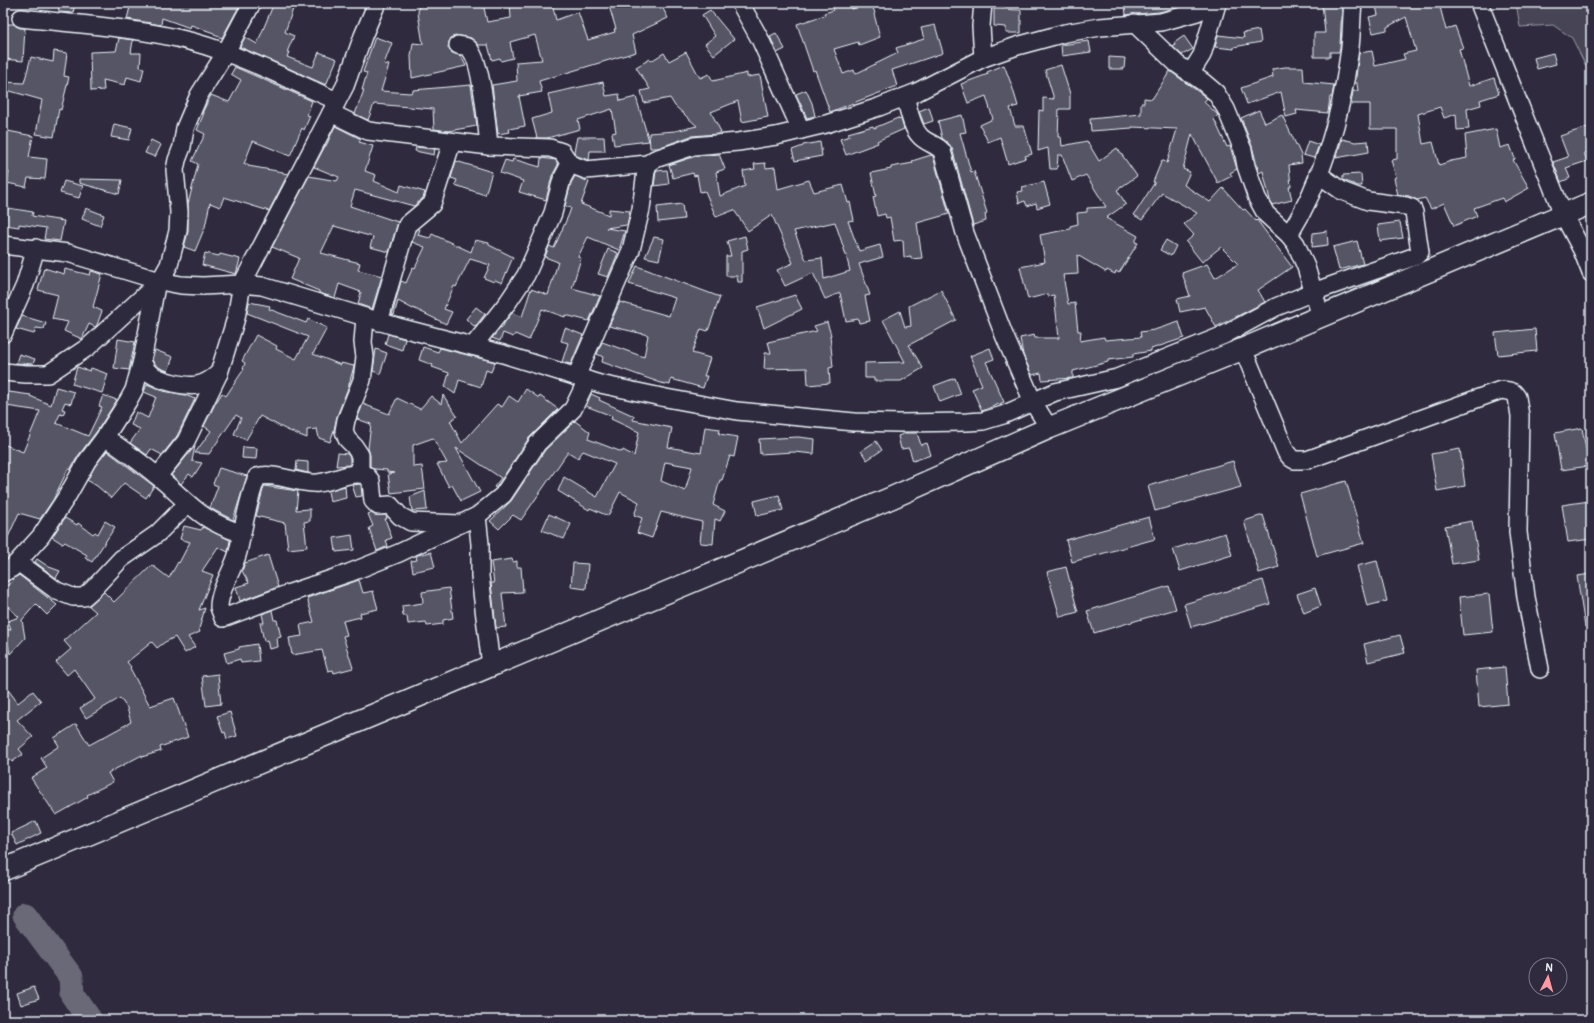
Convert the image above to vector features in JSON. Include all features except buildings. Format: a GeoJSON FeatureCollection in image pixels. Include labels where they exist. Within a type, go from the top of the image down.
{"type":"FeatureCollection","features":[{"type":"Feature","properties":{"kind":"main road"},"geometry":{"type":"LineString","coordinates":[[3,870],[891,498],[1049,428],[1243,349],[1591,203]]}},
{"type":"Feature","properties":{"kind":"street"},"geometry":{"type":"LineString","coordinates":[[3,372],[48,374],[88,347],[158,283],[169,265],[178,231],[179,212],[175,170],[182,148],[185,128],[199,95],[226,52],[252,3]]}},
{"type":"Feature","properties":{"kind":"street"},"geometry":{"type":"LineString","coordinates":[[158,476],[186,441],[219,373],[236,318],[242,284],[345,86],[363,36],[378,3]]}},
{"type":"Feature","properties":{"kind":"street"},"geometry":{"type":"LineString","coordinates":[[740,3],[760,39],[801,130]]}},
{"type":"Feature","properties":{"kind":"street"},"geometry":{"type":"LineString","coordinates":[[983,3],[981,26],[983,58]]}},
{"type":"Feature","properties":{"kind":"street"},"geometry":{"type":"LineString","coordinates":[[21,18],[159,34],[193,42],[226,52],[334,107],[368,131],[489,146],[550,148],[562,152],[570,164],[586,170],[648,164],[655,159],[694,146],[746,141],[801,130],[879,107],[905,97],[983,58],[1017,46],[1065,33],[1117,24],[1161,22],[1198,12],[1218,3]]}},
{"type":"Feature","properties":{"kind":"street"},"geometry":{"type":"LineString","coordinates":[[1190,74],[1202,55],[1218,3]]}},
{"type":"Feature","properties":{"kind":"street"},"geometry":{"type":"LineString","coordinates":[[1289,235],[1306,206],[1333,131],[1345,81],[1352,29],[1353,3]]}},
{"type":"Feature","properties":{"kind":"street"},"geometry":{"type":"LineString","coordinates":[[1479,3],[1563,214],[1582,250],[1591,273]]}},
{"type":"Feature","properties":{"kind":"street"},"geometry":{"type":"LineString","coordinates":[[1134,23],[1177,64],[1216,93],[1226,109],[1243,150],[1246,166],[1257,198],[1266,214],[1289,235],[1296,244],[1302,256],[1320,317]]}},
{"type":"Feature","properties":{"kind":"street"},"geometry":{"type":"LineString","coordinates":[[458,45],[467,47],[473,53],[481,76],[489,146]]}},
{"type":"Feature","properties":{"kind":"street"},"geometry":{"type":"LineString","coordinates":[[905,97],[913,124],[920,136],[937,146],[942,151],[965,233],[1004,335],[1033,402],[1049,428]]}},
{"type":"Feature","properties":{"kind":"street"},"geometry":{"type":"LineString","coordinates":[[360,474],[360,455],[347,439],[344,431],[346,420],[362,380],[365,357],[363,342],[407,226],[432,204],[452,142]]}},
{"type":"Feature","properties":{"kind":"street"},"geometry":{"type":"LineString","coordinates":[[472,346],[508,302],[526,275],[553,213],[562,179],[570,164]]}},
{"type":"Feature","properties":{"kind":"street"},"geometry":{"type":"LineString","coordinates":[[460,524],[411,522],[400,516],[390,505],[378,506],[373,501],[371,481],[366,475],[360,474],[344,476],[318,483],[296,482],[265,474],[257,478],[252,490],[241,533],[238,552],[221,595],[219,608],[223,618],[349,573],[399,553],[477,516],[502,495],[537,444],[573,409],[582,378],[630,250],[641,209],[648,164]]}},
{"type":"Feature","properties":{"kind":"street"},"geometry":{"type":"LineString","coordinates":[[3,245],[74,254],[158,283],[203,286],[242,284],[262,286],[372,320],[472,346],[582,378],[666,398],[737,411],[874,423],[942,423],[982,420],[1003,415],[1055,392],[1117,378],[1224,335],[1276,307],[1313,292],[1416,256],[1420,252],[1414,212],[1412,208],[1368,201],[1342,191],[1318,174]]}},
{"type":"Feature","properties":{"kind":"street"},"geometry":{"type":"LineString","coordinates":[[3,334],[25,285],[36,248]]}},
{"type":"Feature","properties":{"kind":"street"},"geometry":{"type":"LineString","coordinates":[[3,573],[12,568],[41,536],[66,498],[87,461],[105,437],[134,390],[142,361],[158,283]]}},
{"type":"Feature","properties":{"kind":"street"},"geometry":{"type":"LineString","coordinates":[[1243,349],[1286,452],[1291,458],[1299,461],[1324,455],[1396,427],[1461,406],[1501,390],[1514,393],[1517,397],[1520,416],[1518,532],[1526,597],[1540,669]]}},
{"type":"Feature","properties":{"kind":"street"},"geometry":{"type":"LineString","coordinates":[[142,361],[151,374],[185,385],[198,385],[210,380],[219,373]]}},
{"type":"Feature","properties":{"kind":"street"},"geometry":{"type":"LineString","coordinates":[[105,437],[158,476],[187,504],[205,518],[228,529],[241,533]]}},
{"type":"Feature","properties":{"kind":"street"},"geometry":{"type":"LineString","coordinates":[[18,562],[57,591],[73,597],[84,597],[121,559],[157,534],[187,504]]}},
{"type":"Feature","properties":{"kind":"street"},"geometry":{"type":"LineString","coordinates":[[477,516],[480,544],[480,576],[491,666]]}},
{"type":"Feature","properties":{"kind":"shaded area"},"geometry":{"type":"Polygon","coordinates":[[[1516,3],[1591,3],[1591,76],[1572,38],[1553,25],[1520,27],[1516,3]]]}},
{"type":"Feature","properties":{"kind":"waterway"},"geometry":{"type":"LineString","coordinates":[[25,915],[71,977],[72,994],[90,1020]]}}]}
